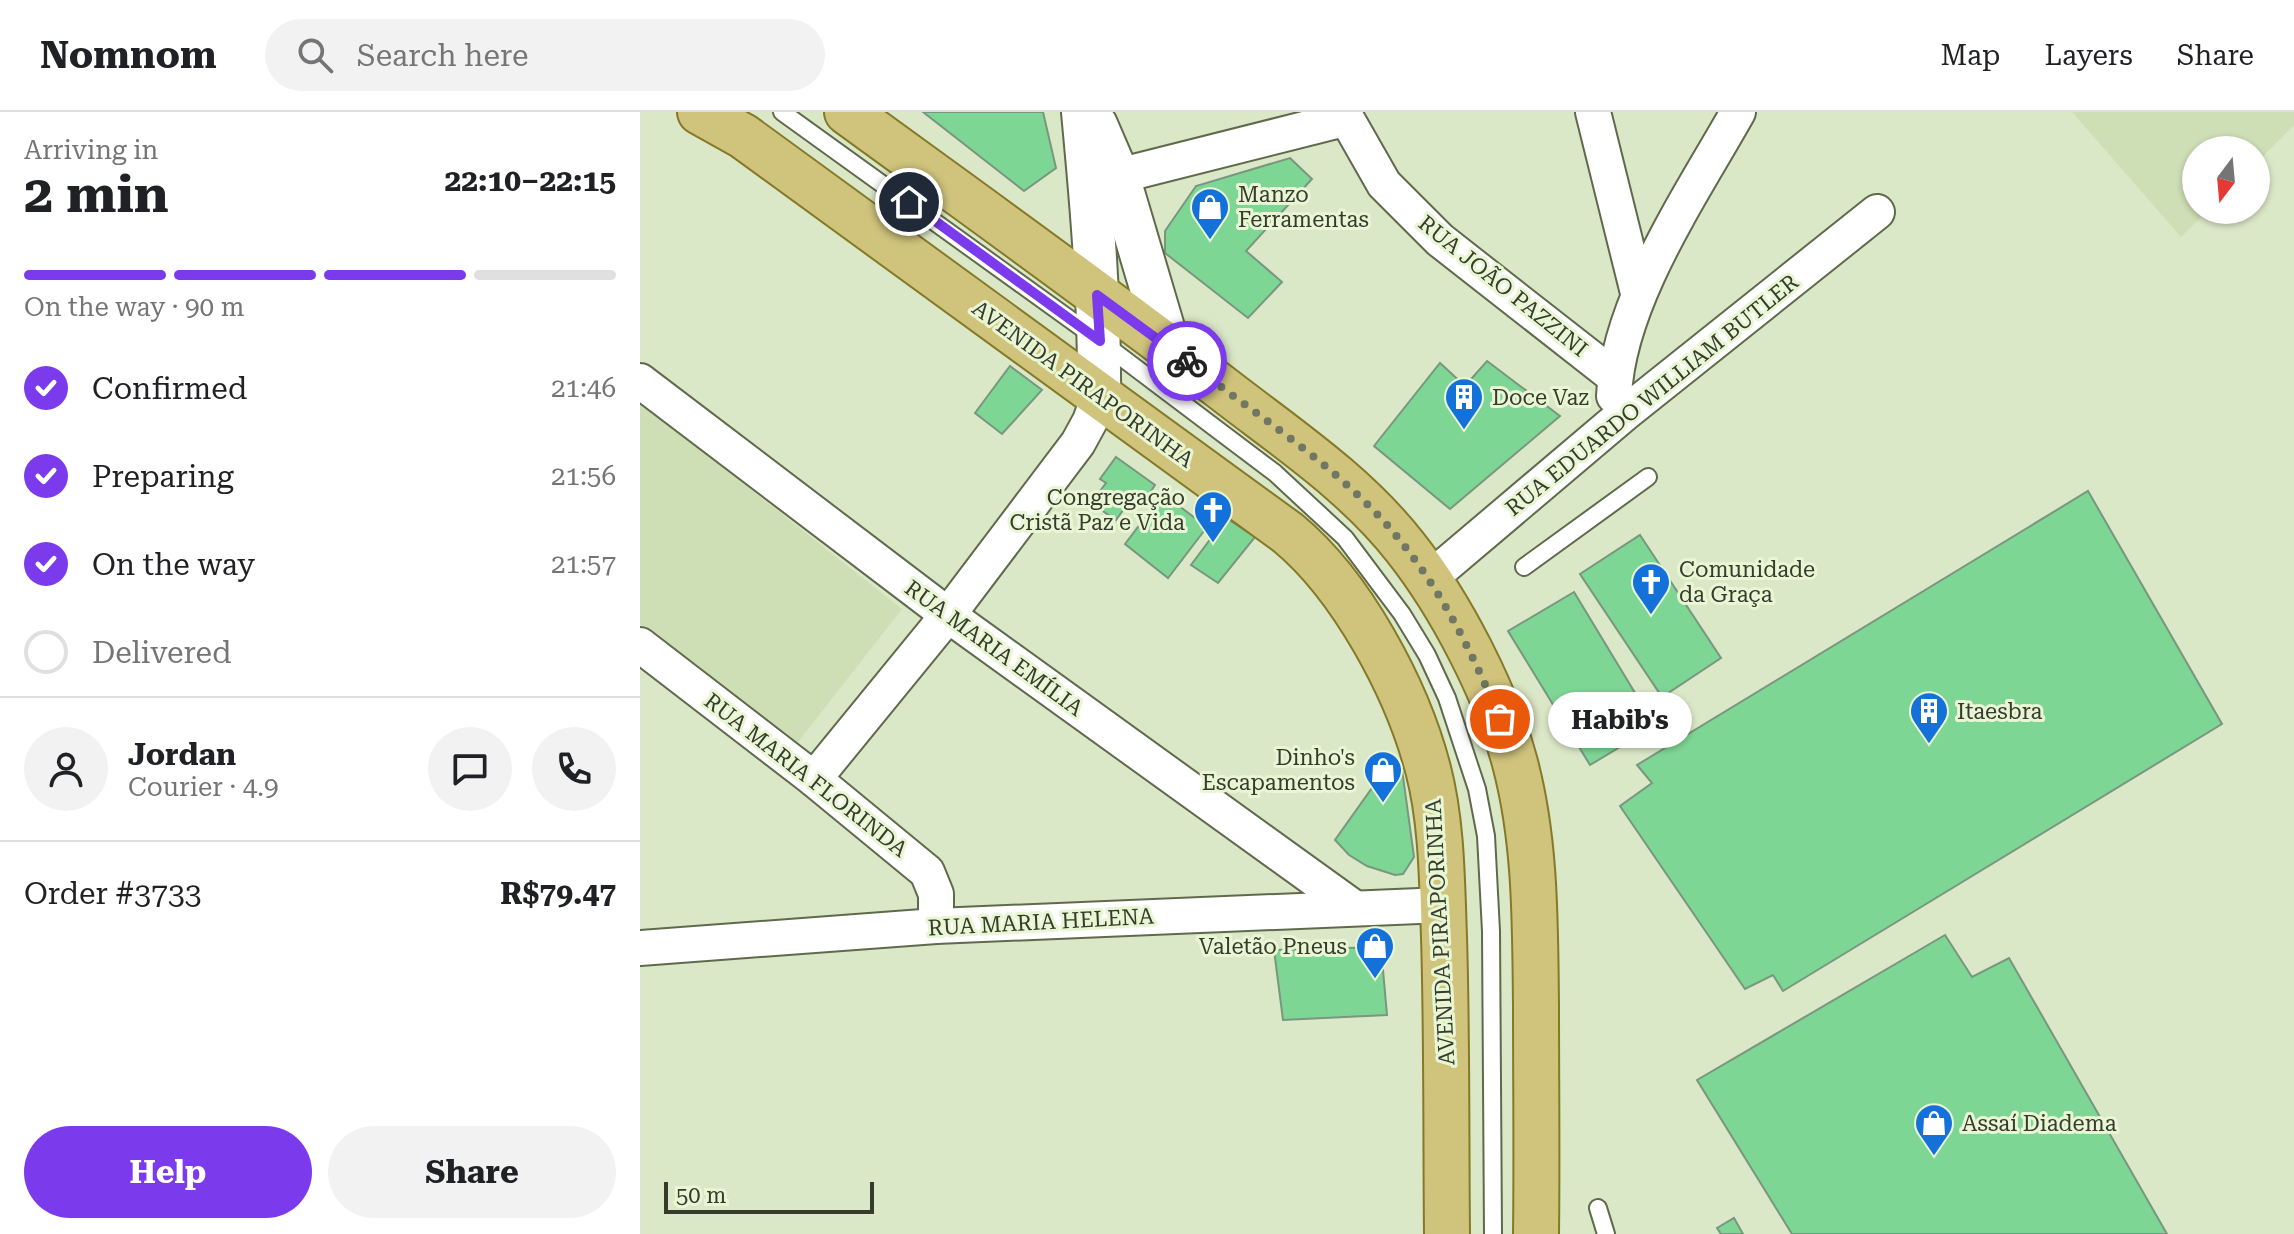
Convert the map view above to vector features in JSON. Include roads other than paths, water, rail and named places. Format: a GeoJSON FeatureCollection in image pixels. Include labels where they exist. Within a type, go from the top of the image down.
{"type":"FeatureCollection","features":[{"type":"Feature","properties":{"kind":"main road","name":"AVENIDA PIRAPORINHA"},"geometry":{"type":"LineString","coordinates":[[700,112],[743,136],[1288,533],[1327,570],[1355,610],[1404,698],[1419,737],[1435,804],[1443,905],[1447,1234]]}},
{"type":"Feature","properties":{"kind":"main road"},"geometry":{"type":"LineString","coordinates":[[847,112],[1169,348],[1345,485],[1405,547],[1460,632],[1500,719],[1514,762],[1532,857],[1536,1234]]}},
{"type":"Feature","properties":{"kind":"street"},"geometry":{"type":"LineString","coordinates":[[814,779],[948,615],[1078,443],[1090,421],[1099,397],[1100,341],[1083,112]]}},
{"type":"Feature","properties":{"kind":"street"},"geometry":{"type":"LineString","coordinates":[[1091,112],[1118,176],[1169,348]]}},
{"type":"Feature","properties":{"kind":"street"},"geometry":{"type":"LineString","coordinates":[[1593,112],[1638,293]]}},
{"type":"Feature","properties":{"kind":"street"},"geometry":{"type":"LineString","coordinates":[[1612,424],[1615,377],[1638,293],[1738,112]]}},
{"type":"Feature","properties":{"kind":"street"},"geometry":{"type":"LineString","coordinates":[[1118,176],[1344,115]]}},
{"type":"Feature","properties":{"kind":"street","name":"RUA JOÃO PAZZINI"},"geometry":{"type":"LineString","coordinates":[[1344,115],[1384,184],[1440,240],[1615,377]]}},
{"type":"Feature","properties":{"kind":"street","name":"RUA EDUARDO WILLIAM BUTLER"},"geometry":{"type":"LineString","coordinates":[[1428,580],[1612,424],[1877,212]]}},
{"type":"Feature","properties":{"kind":"street","name":"RUA MARIA EMÍLIA"},"geometry":{"type":"LineString","coordinates":[[640,381],[948,615],[1353,907]]}},
{"type":"Feature","properties":{"kind":"street","name":"RUA MARIA FLORINDA"},"geometry":{"type":"LineString","coordinates":[[640,645],[814,779],[927,872],[936,894],[936,926]]}},
{"type":"Feature","properties":{"kind":"street","name":"RUA MARIA HELENA"},"geometry":{"type":"LineString","coordinates":[[640,948],[936,926],[1443,905]]}},
{"type":"Feature","properties":{"kind":"lane"},"geometry":{"type":"LineString","coordinates":[[782,112],[1100,341],[1275,473],[1345,538],[1402,614],[1427,655],[1447,698],[1477,789],[1486,836],[1490,883],[1493,1234]]}},
{"type":"Feature","properties":{"kind":"lane"},"geometry":{"type":"LineString","coordinates":[[1524,567],[1648,477]]}},
{"type":"Feature","properties":{"kind":"lane"},"geometry":{"type":"LineString","coordinates":[[1598,1208],[1606,1234]]}},
{"type":"Feature","properties":{"kind":"place","name":"Manzo Ferramentas"},"geometry":{"type":"Point","coordinates":[1210,241]}},
{"type":"Feature","properties":{"kind":"place","name":"Doce Vaz"},"geometry":{"type":"Point","coordinates":[1464,431]}},
{"type":"Feature","properties":{"kind":"place","name":"Congregação Cristã Paz e Vida"},"geometry":{"type":"Point","coordinates":[1213,544]}},
{"type":"Feature","properties":{"kind":"place","name":"Comunidade da Graça"},"geometry":{"type":"Point","coordinates":[1651,616]}},
{"type":"Feature","properties":{"kind":"place","name":"Habib's"},"geometry":{"type":"Point","coordinates":[1500,719]}},
{"type":"Feature","properties":{"kind":"place","name":"Itaesbra"},"geometry":{"type":"Point","coordinates":[1929,745]}},
{"type":"Feature","properties":{"kind":"place","name":"Dinho's Escapamentos"},"geometry":{"type":"Point","coordinates":[1383,804]}},
{"type":"Feature","properties":{"kind":"place","name":"Valetão Pneus"},"geometry":{"type":"Point","coordinates":[1375,980]}},
{"type":"Feature","properties":{"kind":"place","name":"Assaí Diadema"},"geometry":{"type":"Point","coordinates":[1934,1157]}}]}
